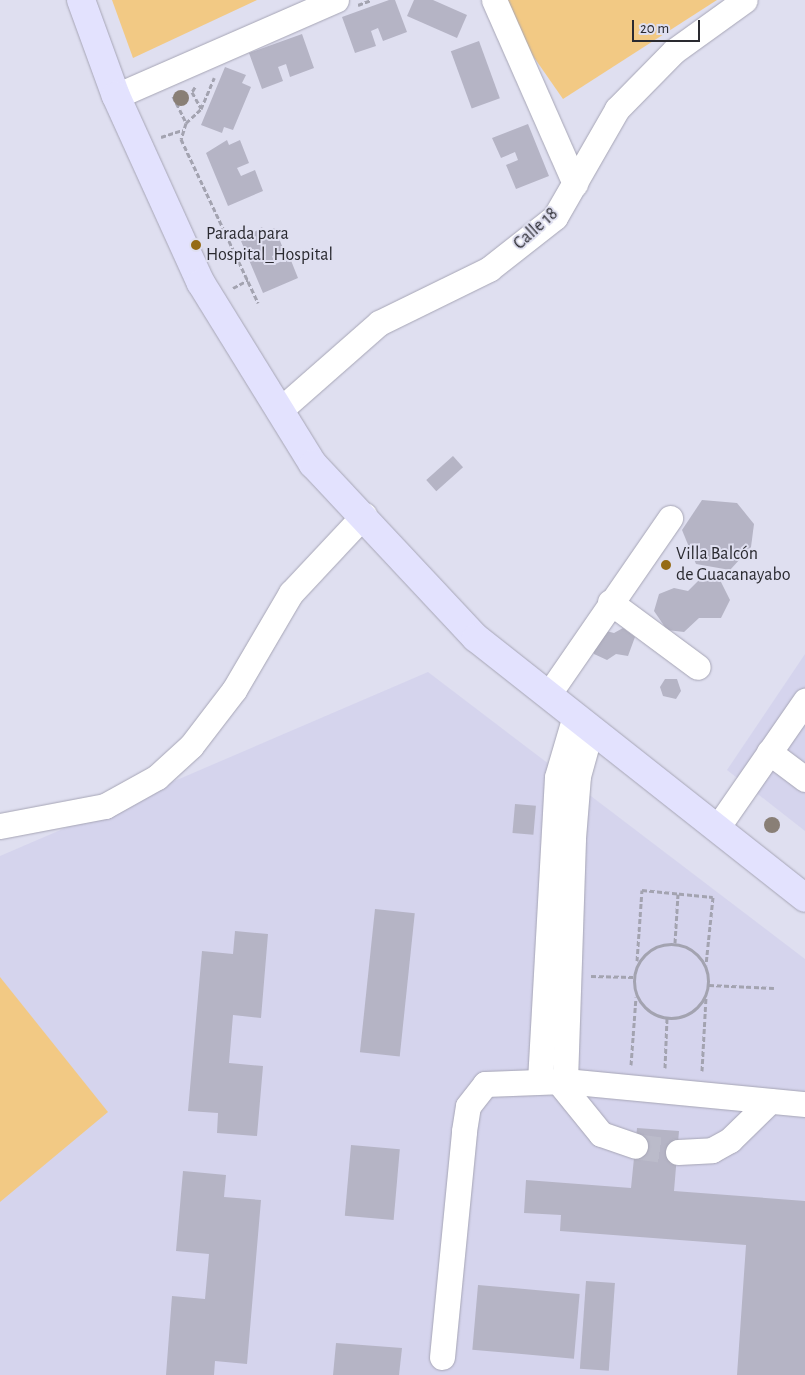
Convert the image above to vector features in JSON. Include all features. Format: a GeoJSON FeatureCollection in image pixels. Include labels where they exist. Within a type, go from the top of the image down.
{"type":"FeatureCollection","features":[{"type":"Feature","properties":{"kind":"main road"},"geometry":{"type":"LineString","coordinates":[[81,0],[116,96],[201,283],[314,464],[364,515],[476,638],[805,898]]}},
{"type":"Feature","properties":{"kind":"street"},"geometry":{"type":"LineString","coordinates":[[116,96],[336,0]]}},
{"type":"Feature","properties":{"kind":"street"},"geometry":{"type":"LineString","coordinates":[[494,0],[575,184]]}},
{"type":"Feature","properties":{"kind":"street","name":"Calle 18"},"geometry":{"type":"LineString","coordinates":[[280,410],[379,323],[489,269],[555,217],[617,109],[674,51],[746,0]]}},
{"type":"Feature","properties":{"kind":"street"},"geometry":{"type":"LineString","coordinates":[[0,826],[105,806],[157,777],[191,746],[234,690],[291,593],[364,515]]}},
{"type":"Feature","properties":{"kind":"street"},"geometry":{"type":"LineString","coordinates":[[548,695],[610,602],[670,518]]}},
{"type":"Feature","properties":{"kind":"street"},"geometry":{"type":"LineString","coordinates":[[610,602],[698,667]]}},
{"type":"Feature","properties":{"kind":"street"},"geometry":{"type":"LineString","coordinates":[[717,828],[805,701]]}},
{"type":"Feature","properties":{"kind":"street"},"geometry":{"type":"LineString","coordinates":[[554,1081],[568,976],[578,776],[583,723]]}},
{"type":"Feature","properties":{"kind":"street"},"geometry":{"type":"LineString","coordinates":[[583,723],[557,778],[554,1081],[601,1134],[635,1146]]}},
{"type":"Feature","properties":{"kind":"street"},"geometry":{"type":"LineString","coordinates":[[769,752],[805,778]]}},
{"type":"Feature","properties":{"kind":"street"},"geometry":{"type":"LineString","coordinates":[[442,1357],[468,1106],[485,1084],[554,1081],[805,1104]]}},
{"type":"Feature","properties":{"kind":"street"},"geometry":{"type":"LineString","coordinates":[[678,1152],[712,1150],[730,1140],[770,1101]]}},
{"type":"Feature","properties":{"kind":"path"},"geometry":{"type":"LineString","coordinates":[[213,70],[214,77],[201,109],[186,123],[181,139],[258,303]]}},
{"type":"Feature","properties":{"kind":"path"},"geometry":{"type":"LineString","coordinates":[[201,109],[192,92],[214,77]]}},
{"type":"Feature","properties":{"kind":"path"},"geometry":{"type":"LineString","coordinates":[[171,90],[186,123]]}},
{"type":"Feature","properties":{"kind":"path"},"geometry":{"type":"LineString","coordinates":[[636,996],[648,1011],[667,1018],[687,1015],[702,1003],[709,985],[706,965],[713,897],[642,890],[637,967],[633,977],[636,996],[631,1066],[640,1066]]}},
{"type":"Feature","properties":{"kind":"path"},"geometry":{"type":"LineString","coordinates":[[675,942],[678,894]]}},
{"type":"Feature","properties":{"kind":"path"},"geometry":{"type":"LineString","coordinates":[[637,967],[655,946],[675,942],[694,950],[706,965]]}},
{"type":"Feature","properties":{"kind":"path"},"geometry":{"type":"LineString","coordinates":[[568,976],[633,977]]}},
{"type":"Feature","properties":{"kind":"path"},"geometry":{"type":"LineString","coordinates":[[709,985],[774,988]]}},
{"type":"Feature","properties":{"kind":"path"},"geometry":{"type":"LineString","coordinates":[[692,1070],[702,1071],[706,993]]}},
{"type":"Feature","properties":{"kind":"path"},"geometry":{"type":"LineString","coordinates":[[665,1068],[667,1018]]}},
{"type":"Feature","properties":{"kind":"path"},"geometry":{"type":"LineString","coordinates":[[657,1068],[674,1069]]}},
{"type":"Feature","properties":{"kind":"shaded area"},"geometry":{"type":"Polygon","coordinates":[[[112,0],[257,0],[133,58],[112,0]]]}},
{"type":"Feature","properties":{"kind":"shaded area"},"geometry":{"type":"Polygon","coordinates":[[[494,0],[717,0],[563,99],[494,0]]]}},
{"type":"Feature","properties":{"kind":"shaded area"},"geometry":{"type":"Polygon","coordinates":[[[805,654],[805,831],[727,770],[805,654]]]}},
{"type":"Feature","properties":{"kind":"shaded area"},"geometry":{"type":"Polygon","coordinates":[[[428,672],[805,959],[805,1375],[0,1375],[0,856],[428,672]]]}},
{"type":"Feature","properties":{"kind":"shaded area"},"geometry":{"type":"Polygon","coordinates":[[[0,977],[108,1112],[0,1202],[0,977]]]}},
{"type":"Feature","properties":{"kind":"building"},"geometry":{"type":"Polygon","coordinates":[[[389,0],[395,0],[407,32],[383,41],[378,28],[371,31],[376,46],[355,53],[342,17],[389,0]]]}},
{"type":"Feature","properties":{"kind":"building"},"geometry":{"type":"Polygon","coordinates":[[[414,0],[433,0],[467,15],[457,38],[407,16],[414,0]]]}},
{"type":"Feature","properties":{"kind":"building"},"geometry":{"type":"Polygon","coordinates":[[[302,34],[314,68],[290,77],[286,64],[278,67],[283,81],[262,89],[249,53],[302,34]]]}},
{"type":"Feature","properties":{"kind":"building"},"geometry":{"type":"Polygon","coordinates":[[[479,41],[500,98],[472,109],[451,51],[479,41]]]}},
{"type":"Feature","properties":{"kind":"building"},"geometry":{"type":"Polygon","coordinates":[[[225,67],[246,75],[242,83],[251,87],[233,130],[224,127],[222,133],[201,125],[225,67]]]}},
{"type":"Feature","properties":{"kind":"building"},"geometry":{"type":"Polygon","coordinates":[[[528,124],[549,176],[516,189],[506,165],[518,160],[515,152],[501,158],[492,138],[528,124]]]}},
{"type":"Feature","properties":{"kind":"building"},"geometry":{"type":"Polygon","coordinates":[[[227,140],[229,145],[240,140],[249,163],[237,168],[241,176],[255,170],[263,191],[228,206],[206,153],[227,140]]]}},
{"type":"Feature","properties":{"kind":"building"},"geometry":{"type":"Polygon","coordinates":[[[262,227],[264,232],[275,228],[284,251],[272,256],[275,264],[290,258],[298,278],[263,293],[241,241],[262,227]]]}},
{"type":"Feature","properties":{"kind":"building"},"geometry":{"type":"Polygon","coordinates":[[[453,456],[463,467],[436,491],[426,480],[453,456]]]}},
{"type":"Feature","properties":{"kind":"building"},"geometry":{"type":"Polygon","coordinates":[[[702,500],[737,503],[754,524],[751,547],[730,570],[696,564],[682,530],[702,500]]]}},
{"type":"Feature","properties":{"kind":"building"},"geometry":{"type":"Polygon","coordinates":[[[702,577],[720,580],[730,600],[721,618],[699,618],[684,632],[667,630],[654,611],[659,594],[674,588],[688,591],[702,577]]]}},
{"type":"Feature","properties":{"kind":"building"},"geometry":{"type":"Polygon","coordinates":[[[623,628],[635,637],[628,656],[616,654],[607,660],[594,654],[592,649],[606,631],[614,633],[623,628]]]}},
{"type":"Feature","properties":{"kind":"building"},"geometry":{"type":"Polygon","coordinates":[[[665,679],[677,679],[681,691],[676,699],[663,696],[660,687],[665,679]]]}},
{"type":"Feature","properties":{"kind":"building"},"geometry":{"type":"Polygon","coordinates":[[[515,804],[536,806],[533,835],[512,833],[515,804]]]}},
{"type":"Feature","properties":{"kind":"building"},"geometry":{"type":"Polygon","coordinates":[[[375,909],[415,913],[400,1056],[360,1052],[375,909]]]}},
{"type":"Feature","properties":{"kind":"building"},"geometry":{"type":"Polygon","coordinates":[[[235,931],[268,934],[261,1018],[233,1015],[229,1063],[263,1066],[257,1136],[217,1133],[218,1113],[188,1111],[202,951],[233,954],[235,931]]]}},
{"type":"Feature","properties":{"kind":"building"},"geometry":{"type":"Polygon","coordinates":[[[637,1128],[679,1131],[674,1191],[805,1201],[805,1375],[737,1375],[746,1245],[560,1231],[561,1215],[524,1213],[526,1180],[631,1188],[637,1128]]]}},
{"type":"Feature","properties":{"kind":"building"},"geometry":{"type":"Polygon","coordinates":[[[351,1145],[400,1149],[394,1220],[345,1216],[351,1145]]]}},
{"type":"Feature","properties":{"kind":"building"},"geometry":{"type":"Polygon","coordinates":[[[183,1171],[226,1175],[224,1197],[261,1200],[247,1364],[215,1361],[214,1375],[166,1375],[172,1296],[205,1299],[209,1254],[176,1251],[183,1171]]]}},
{"type":"Feature","properties":{"kind":"building"},"geometry":{"type":"Polygon","coordinates":[[[586,1281],[615,1283],[609,1371],[580,1369],[586,1281]]]}},
{"type":"Feature","properties":{"kind":"building"},"geometry":{"type":"Polygon","coordinates":[[[478,1285],[580,1294],[574,1359],[472,1350],[478,1285]]]}},
{"type":"Feature","properties":{"kind":"building"},"geometry":{"type":"Polygon","coordinates":[[[336,1343],[402,1348],[399,1375],[333,1375],[336,1343]]]}},
{"type":"Feature","properties":{"kind":"tunnel"},"geometry":{"type":"LineString","coordinates":[[635,1146],[678,1152]]}},
{"type":"Feature","properties":{"kind":"place","name":"Parada para Hospital_Hospital"},"geometry":{"type":"Point","coordinates":[196,245]}},
{"type":"Feature","properties":{"kind":"place","name":"Villa Balcón de Guacanayabo"},"geometry":{"type":"Point","coordinates":[666,565]}}]}
